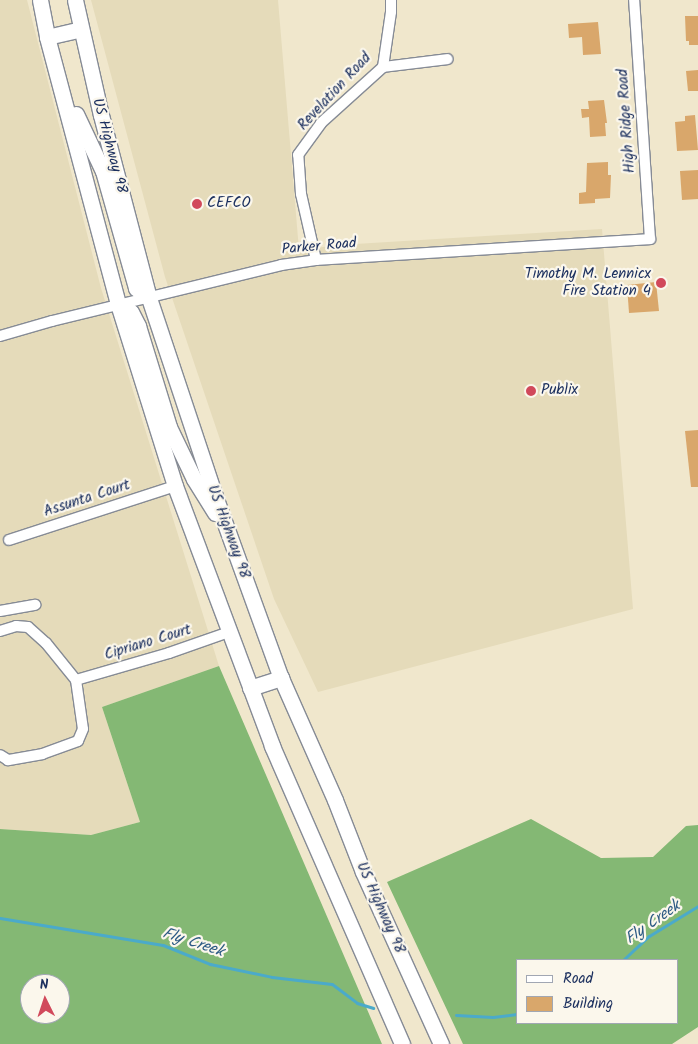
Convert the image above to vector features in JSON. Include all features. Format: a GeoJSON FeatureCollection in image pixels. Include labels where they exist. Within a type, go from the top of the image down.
{"type":"FeatureCollection","features":[{"type":"Feature","properties":{"kind":"main road","name":"US Highway 98"},"geometry":{"type":"LineString","coordinates":[[40,0],[47,37],[118,304],[175,486],[272,746],[402,1044]]}},
{"type":"Feature","properties":{"kind":"main road","name":"US Highway 98"},"geometry":{"type":"LineString","coordinates":[[75,0],[101,115],[150,298],[231,540],[281,678],[335,800],[363,872],[441,1044]]}},
{"type":"Feature","properties":{"kind":"main road"},"geometry":{"type":"LineString","coordinates":[[47,37],[81,28]]}},
{"type":"Feature","properties":{"kind":"main road"},"geometry":{"type":"LineString","coordinates":[[58,77],[103,171],[136,288],[150,298]]}},
{"type":"Feature","properties":{"kind":"main road"},"geometry":{"type":"LineString","coordinates":[[118,304],[131,312],[138,326],[169,427],[194,480],[231,540]]}},
{"type":"Feature","properties":{"kind":"main road"},"geometry":{"type":"LineString","coordinates":[[250,688],[281,678]]}},
{"type":"Feature","properties":{"kind":"street","name":"Revelation Road"},"geometry":{"type":"LineString","coordinates":[[316,260],[301,194],[298,155],[321,123],[384,67],[391,0]]}},
{"type":"Feature","properties":{"kind":"street","name":"High Ridge Road"},"geometry":{"type":"LineString","coordinates":[[634,0],[650,239]]}},
{"type":"Feature","properties":{"kind":"street"},"geometry":{"type":"LineString","coordinates":[[384,67],[448,59]]}},
{"type":"Feature","properties":{"kind":"street","name":"Parker Road"},"geometry":{"type":"LineString","coordinates":[[0,336],[118,304],[150,298],[275,266],[316,260],[650,239]]}},
{"type":"Feature","properties":{"kind":"street","name":"Assunta Court"},"geometry":{"type":"LineString","coordinates":[[9,540],[175,486]]}},
{"type":"Feature","properties":{"kind":"street"},"geometry":{"type":"LineString","coordinates":[[0,611],[35,605]]}},
{"type":"Feature","properties":{"kind":"street"},"geometry":{"type":"LineString","coordinates":[[0,631],[16,626],[28,627],[46,644],[76,680],[83,730],[78,741],[20,760],[8,760],[0,755]]}},
{"type":"Feature","properties":{"kind":"street","name":"Cipriano Court"},"geometry":{"type":"LineString","coordinates":[[76,680],[169,653],[229,632]]}},
{"type":"Feature","properties":{"kind":"shaded area"},"geometry":{"type":"Polygon","coordinates":[[[0,0],[27,0],[101,288],[219,666],[102,707],[140,822],[91,835],[0,829],[0,0]]]}},
{"type":"Feature","properties":{"kind":"shaded area"},"geometry":{"type":"Polygon","coordinates":[[[91,0],[278,0],[299,250],[339,245],[602,229],[633,609],[318,692],[274,599],[165,277],[91,0]]]}},
{"type":"Feature","properties":{"kind":"green space"},"geometry":{"type":"Polygon","coordinates":[[[219,666],[382,1044],[0,1044],[0,829],[91,835],[140,822],[102,707],[219,666]]]}},
{"type":"Feature","properties":{"kind":"green space"},"geometry":{"type":"Polygon","coordinates":[[[531,819],[601,858],[653,857],[686,826],[698,825],[698,1027],[672,1044],[463,1044],[387,882],[531,819]]]}},
{"type":"Feature","properties":{"kind":"building"},"geometry":{"type":"Polygon","coordinates":[[[685,16],[698,16],[698,45],[689,45],[689,41],[686,41],[685,16]]]}},
{"type":"Feature","properties":{"kind":"building"},"geometry":{"type":"Polygon","coordinates":[[[598,22],[601,54],[583,55],[582,37],[569,38],[568,24],[598,22]]]}},
{"type":"Feature","properties":{"kind":"building"},"geometry":{"type":"Polygon","coordinates":[[[698,70],[698,91],[688,91],[686,71],[698,70]]]}},
{"type":"Feature","properties":{"kind":"building"},"geometry":{"type":"Polygon","coordinates":[[[604,100],[607,123],[605,123],[606,136],[590,137],[589,117],[582,118],[581,109],[589,109],[588,101],[604,100]]]}},
{"type":"Feature","properties":{"kind":"building"},"geometry":{"type":"Polygon","coordinates":[[[695,115],[698,150],[677,151],[675,122],[685,121],[685,116],[695,115]]]}},
{"type":"Feature","properties":{"kind":"building"},"geometry":{"type":"Polygon","coordinates":[[[608,162],[608,175],[611,175],[610,198],[595,199],[595,203],[579,204],[579,193],[586,192],[587,163],[608,162]]]}},
{"type":"Feature","properties":{"kind":"building"},"geometry":{"type":"Polygon","coordinates":[[[698,170],[698,199],[682,200],[680,171],[698,170]]]}},
{"type":"Feature","properties":{"kind":"building"},"geometry":{"type":"Polygon","coordinates":[[[656,282],[659,311],[629,313],[627,285],[656,282]]]}},
{"type":"Feature","properties":{"kind":"building"},"geometry":{"type":"Polygon","coordinates":[[[698,430],[698,487],[691,487],[685,431],[698,430]]]}},
{"type":"Feature","properties":{"kind":"waterway","name":"Fly Creek"},"geometry":{"type":"LineString","coordinates":[[624,959],[649,936],[698,906]]}},
{"type":"Feature","properties":{"kind":"waterway","name":"Fly Creek"},"geometry":{"type":"LineString","coordinates":[[0,918],[163,945],[210,964],[272,977],[332,984],[357,1003],[373,1008]]}},
{"type":"Feature","properties":{"kind":"waterway","name":"Fly Creek"},"geometry":{"type":"LineString","coordinates":[[456,1015],[493,1017],[516,1014]]}},
{"type":"Feature","properties":{"kind":"place","name":"CEFCO"},"geometry":{"type":"Point","coordinates":[197,204]}},
{"type":"Feature","properties":{"kind":"place","name":"Timothy M. Lennicx Fire Station 4"},"geometry":{"type":"Point","coordinates":[661,283]}},
{"type":"Feature","properties":{"kind":"place","name":"Publix"},"geometry":{"type":"Point","coordinates":[531,391]}}]}
